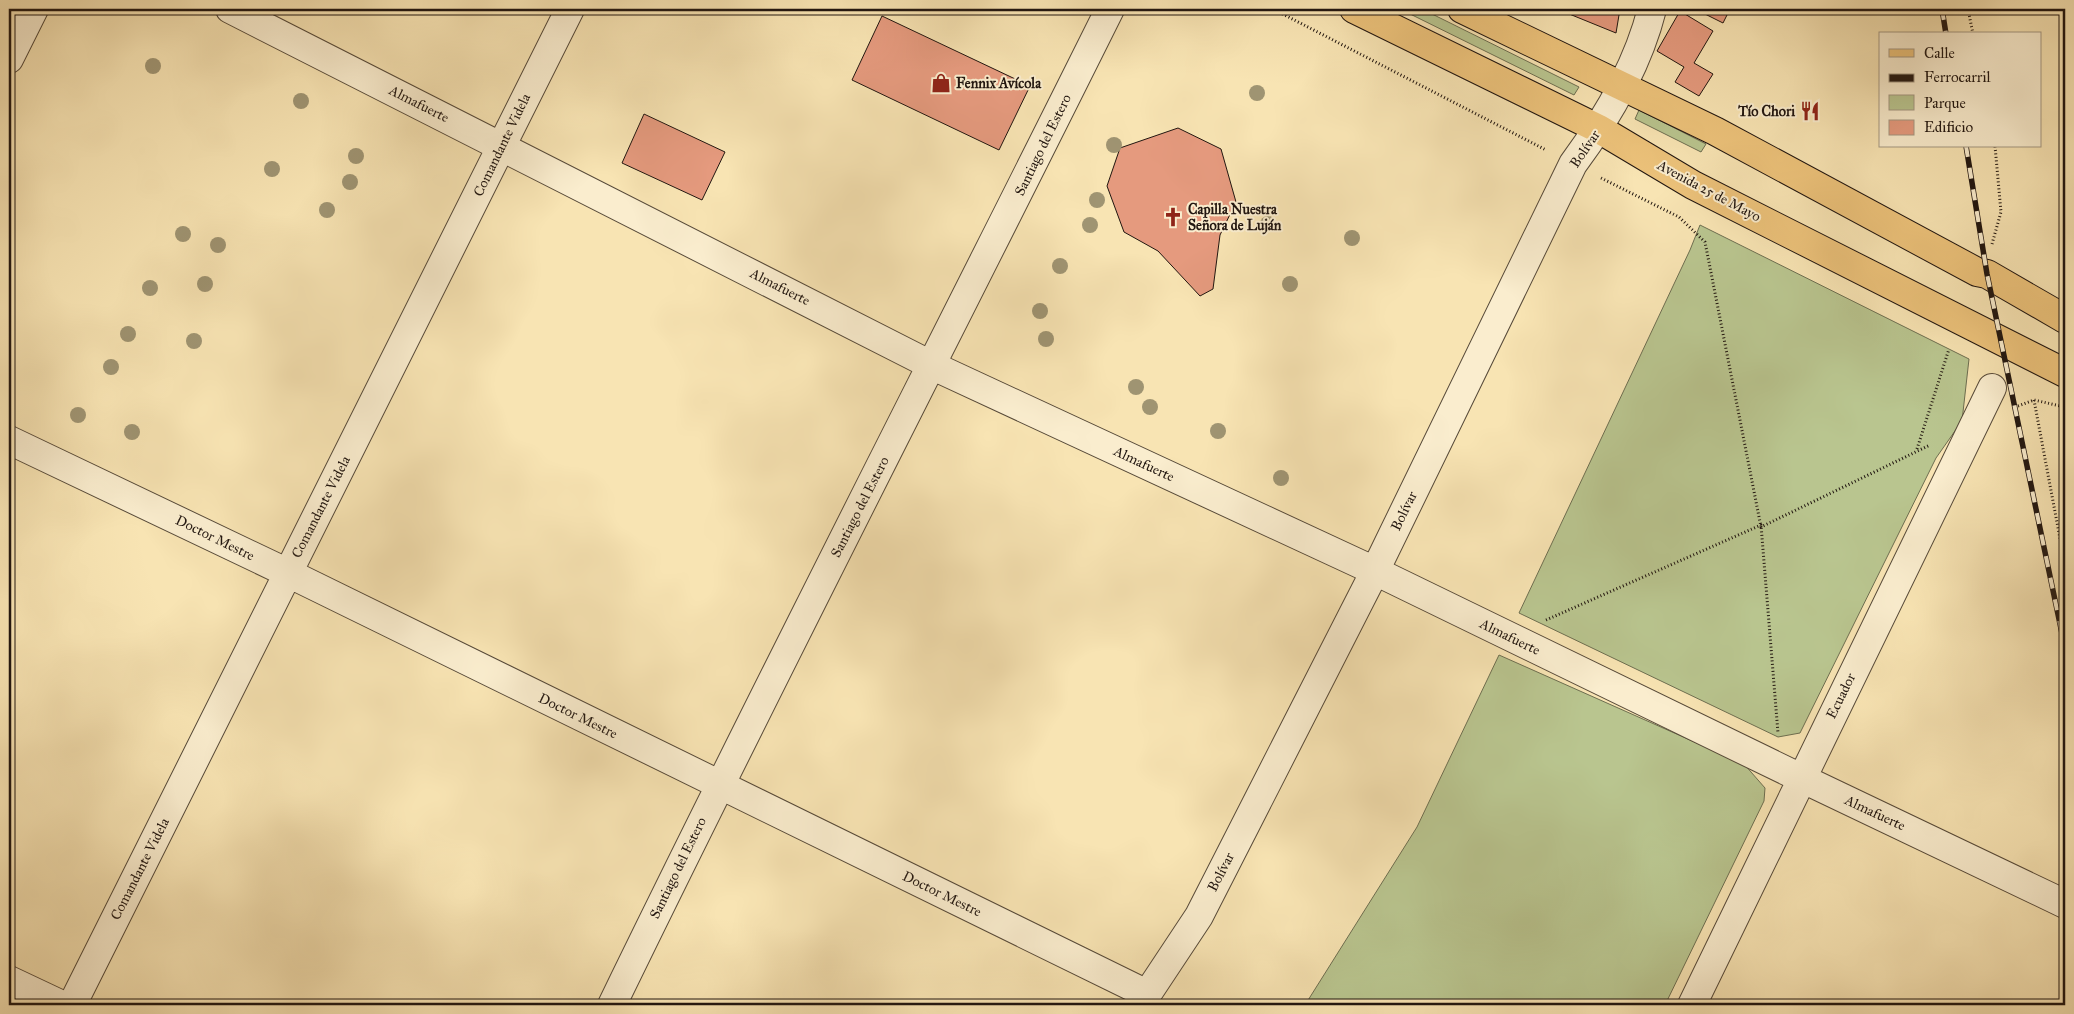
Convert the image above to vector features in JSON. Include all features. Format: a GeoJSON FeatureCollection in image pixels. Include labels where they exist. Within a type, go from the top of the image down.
{"type":"FeatureCollection","features":[{"type":"Feature","properties":{"kind":"main road","name":"Avenida 25 de Mayo"},"geometry":{"type":"LineString","coordinates":[[1354,9],[1599,128],[1693,185],[2065,373]]}},
{"type":"Feature","properties":{"kind":"main road"},"geometry":{"type":"LineString","coordinates":[[1462,9],[1716,131],[1977,272],[1987,274],[2065,318]]}},
{"type":"Feature","properties":{"kind":"street"},"geometry":{"type":"LineString","coordinates":[[9,59],[34,9]]}},
{"type":"Feature","properties":{"kind":"street","name":"Almafuerte"},"geometry":{"type":"LineString","coordinates":[[230,9],[933,366],[1375,571],[2065,904]]}},
{"type":"Feature","properties":{"kind":"street","name":"Comandante Videla"},"geometry":{"type":"LineString","coordinates":[[72,1005],[570,9]]}},
{"type":"Feature","properties":{"kind":"street","name":"Santiago del Estero"},"geometry":{"type":"LineString","coordinates":[[612,1005],[719,785],[933,366],[1110,9]]}},
{"type":"Feature","properties":{"kind":"street","name":"Bolívar"},"geometry":{"type":"LineString","coordinates":[[1144,1000],[1199,916],[1375,571],[1573,164],[1599,128],[1621,87],[1646,31],[1652,9]]}},
{"type":"Feature","properties":{"kind":"street","name":"Ecuador"},"geometry":{"type":"LineString","coordinates":[[1692,1005],[1791,773],[1972,430],[1992,388]]}},
{"type":"Feature","properties":{"kind":"street","name":"Doctor Mestre"},"geometry":{"type":"LineString","coordinates":[[9,440],[288,573],[719,785],[1144,1000]]}},
{"type":"Feature","properties":{"kind":"street"},"geometry":{"type":"LineString","coordinates":[[9,980],[62,1005]]}},
{"type":"Feature","properties":{"kind":"path"},"geometry":{"type":"LineString","coordinates":[[1273,9],[1679,217],[1705,242],[1761,525],[1791,773]]}},
{"type":"Feature","properties":{"kind":"path"},"geometry":{"type":"LineString","coordinates":[[1968,9],[1973,32]]}},
{"type":"Feature","properties":{"kind":"path"},"geometry":{"type":"LineString","coordinates":[[1992,244],[2001,212],[1994,148]]}},
{"type":"Feature","properties":{"kind":"path"},"geometry":{"type":"LineString","coordinates":[[2034,400],[2065,565]]}},
{"type":"Feature","properties":{"kind":"path"},"geometry":{"type":"LineString","coordinates":[[2016,407],[2034,400],[2065,407]]}},
{"type":"Feature","properties":{"kind":"path"},"geometry":{"type":"LineString","coordinates":[[1509,636],[1761,525],[1761,527],[1917,449],[1972,430]]}},
{"type":"Feature","properties":{"kind":"green space"},"geometry":{"type":"Polygon","coordinates":[[[1400,9],[1422,9],[1579,87],[1574,95],[1400,9]]]}},
{"type":"Feature","properties":{"kind":"green space"},"geometry":{"type":"Polygon","coordinates":[[[1639,110],[1706,144],[1701,152],[1635,119],[1639,110]]]}},
{"type":"Feature","properties":{"kind":"green space"},"geometry":{"type":"Polygon","coordinates":[[[1700,225],[1969,359],[1962,421],[1936,458],[1800,733],[1778,737],[1519,613],[1690,250],[1700,225]]]}},
{"type":"Feature","properties":{"kind":"green space"},"geometry":{"type":"Polygon","coordinates":[[[1499,655],[1744,764],[1765,788],[1764,801],[1665,1005],[1305,1005],[1417,827],[1499,655]]]}},
{"type":"Feature","properties":{"kind":"building"},"geometry":{"type":"Polygon","coordinates":[[[1557,9],[1620,9],[1616,33],[1557,9]]]}},
{"type":"Feature","properties":{"kind":"building"},"geometry":{"type":"Polygon","coordinates":[[[1695,9],[1730,9],[1723,23],[1695,9]]]}},
{"type":"Feature","properties":{"kind":"building"},"geometry":{"type":"Polygon","coordinates":[[[1680,11],[1713,31],[1694,63],[1713,74],[1699,96],[1675,82],[1684,67],[1657,51],[1680,11]]]}},
{"type":"Feature","properties":{"kind":"building","name":"Fennix Avícola"},"geometry":{"type":"Polygon","coordinates":[[[882,16],[1030,86],[999,150],[852,80],[882,16]]]}},
{"type":"Feature","properties":{"kind":"building"},"geometry":{"type":"Polygon","coordinates":[[[644,114],[725,152],[702,200],[622,163],[644,114]]]}},
{"type":"Feature","properties":{"kind":"building","name":"Capilla Nuestra Señora de Luján"},"geometry":{"type":"Polygon","coordinates":[[[1178,128],[1221,149],[1236,202],[1220,235],[1213,289],[1200,296],[1158,251],[1124,232],[1107,186],[1120,148],[1178,128]]]}},
{"type":"Feature","properties":{"kind":"railway"},"geometry":{"type":"LineString","coordinates":[[1942,9],[1946,32]]}},
{"type":"Feature","properties":{"kind":"railway"},"geometry":{"type":"LineString","coordinates":[[1966,148],[1987,274],[2065,648]]}},
{"type":"Feature","properties":{"kind":"place","name":"Fennix Avícola"},"geometry":{"type":"Point","coordinates":[941,83]}},
{"type":"Feature","properties":{"kind":"place","name":"Tío Chori"},"geometry":{"type":"Point","coordinates":[1810,111]}},
{"type":"Feature","properties":{"kind":"place","name":"Capilla Nuestra Señora de Luján"},"geometry":{"type":"Point","coordinates":[1173,217]}}]}
